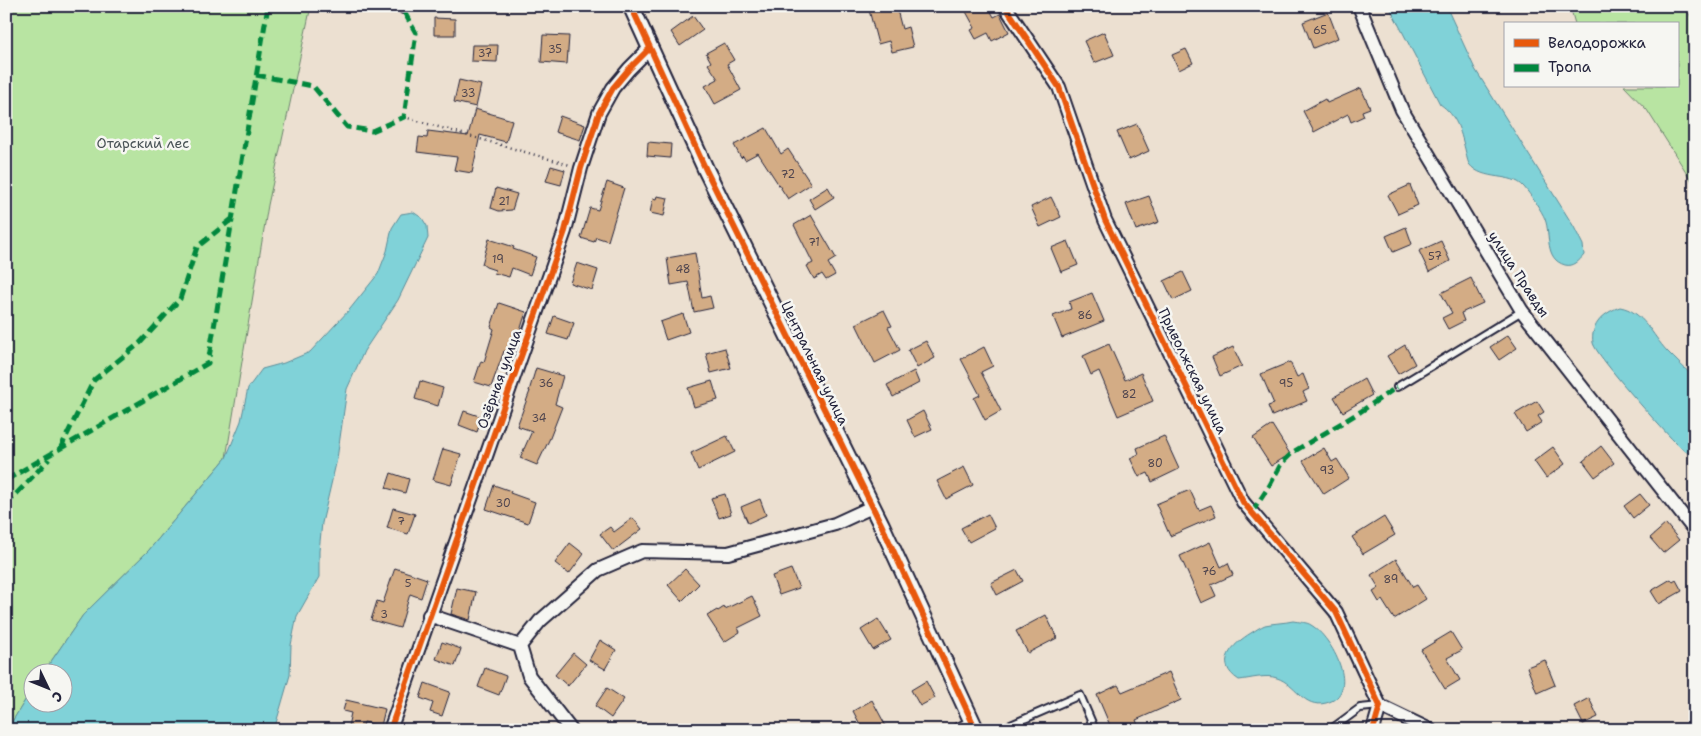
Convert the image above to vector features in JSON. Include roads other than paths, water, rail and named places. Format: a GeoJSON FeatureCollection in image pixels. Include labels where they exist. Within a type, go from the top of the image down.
{"type":"FeatureCollection","features":[{"type":"Feature","properties":{"kind":"street","name":"Центральная улица"},"geometry":{"type":"LineString","coordinates":[[631,6],[706,170],[872,507],[975,726]]}},
{"type":"Feature","properties":{"kind":"street","name":"Приволжская улица"},"geometry":{"type":"LineString","coordinates":[[1005,6],[1059,87],[1106,220],[1243,502],[1336,612],[1380,706]]}},
{"type":"Feature","properties":{"kind":"street","name":"улица Правды"},"geometry":{"type":"LineString","coordinates":[[1359,6],[1402,110],[1522,311],[1695,531]]}},
{"type":"Feature","properties":{"kind":"street","name":"Озёрная улица"},"geometry":{"type":"LineString","coordinates":[[390,730],[565,231],[581,168],[599,113],[613,88],[650,48]]}},
{"type":"Feature","properties":{"kind":"street"},"geometry":{"type":"LineString","coordinates":[[520,646],[540,621],[598,570],[642,551],[728,553],[834,524],[872,507]]}},
{"type":"Feature","properties":{"kind":"street"},"geometry":{"type":"LineString","coordinates":[[429,616],[520,646]]}},
{"type":"Feature","properties":{"kind":"street"},"geometry":{"type":"LineString","coordinates":[[520,646],[528,676],[571,730]]}},
{"type":"Feature","properties":{"kind":"street"},"geometry":{"type":"LineString","coordinates":[[1374,730],[1380,706],[1430,730]]}},
{"type":"Feature","properties":{"kind":"street"},"geometry":{"type":"LineString","coordinates":[[958,730],[975,726]]}},
{"type":"Feature","properties":{"kind":"lane"},"geometry":{"type":"LineString","coordinates":[[1397,387],[1522,311]]}},
{"type":"Feature","properties":{"kind":"lane"},"geometry":{"type":"LineString","coordinates":[[999,730],[1080,695],[1095,730]]}},
{"type":"Feature","properties":{"kind":"lane"},"geometry":{"type":"LineString","coordinates":[[1330,730],[1360,708],[1380,706]]}},
{"type":"Feature","properties":{"kind":"water"},"geometry":{"type":"Polygon","coordinates":[[[1389,6],[1446,6],[1475,69],[1574,227],[1583,245],[1584,255],[1576,263],[1565,265],[1554,258],[1549,246],[1545,219],[1536,203],[1519,182],[1482,173],[1475,170],[1469,164],[1457,124],[1450,113],[1440,104],[1389,6]]]}},
{"type":"Feature","properties":{"kind":"water"},"geometry":{"type":"Polygon","coordinates":[[[413,212],[422,218],[427,226],[428,238],[398,300],[364,351],[347,389],[337,459],[322,523],[319,577],[297,616],[291,645],[290,675],[274,730],[7,730],[22,705],[22,714],[72,714],[72,664],[49,664],[83,615],[149,550],[226,458],[241,421],[248,388],[262,369],[284,363],[310,352],[350,309],[378,274],[387,251],[392,228],[401,214],[413,212]]]}},
{"type":"Feature","properties":{"kind":"water"},"geometry":{"type":"Polygon","coordinates":[[[1620,307],[1628,309],[1641,318],[1667,351],[1695,378],[1695,457],[1679,446],[1647,412],[1606,363],[1593,343],[1596,325],[1609,312],[1620,307]]]}},
{"type":"Feature","properties":{"kind":"water"},"geometry":{"type":"Polygon","coordinates":[[[1293,621],[1309,624],[1319,631],[1334,653],[1340,665],[1343,678],[1342,689],[1337,698],[1318,704],[1305,699],[1284,681],[1277,678],[1263,677],[1239,680],[1231,674],[1227,667],[1228,654],[1244,637],[1265,625],[1293,621]]]}},
{"type":"Feature","properties":{"kind":"park label","name":"Отарский лес"},"geometry":{"type":"Point","coordinates":[143,143]}}]}
